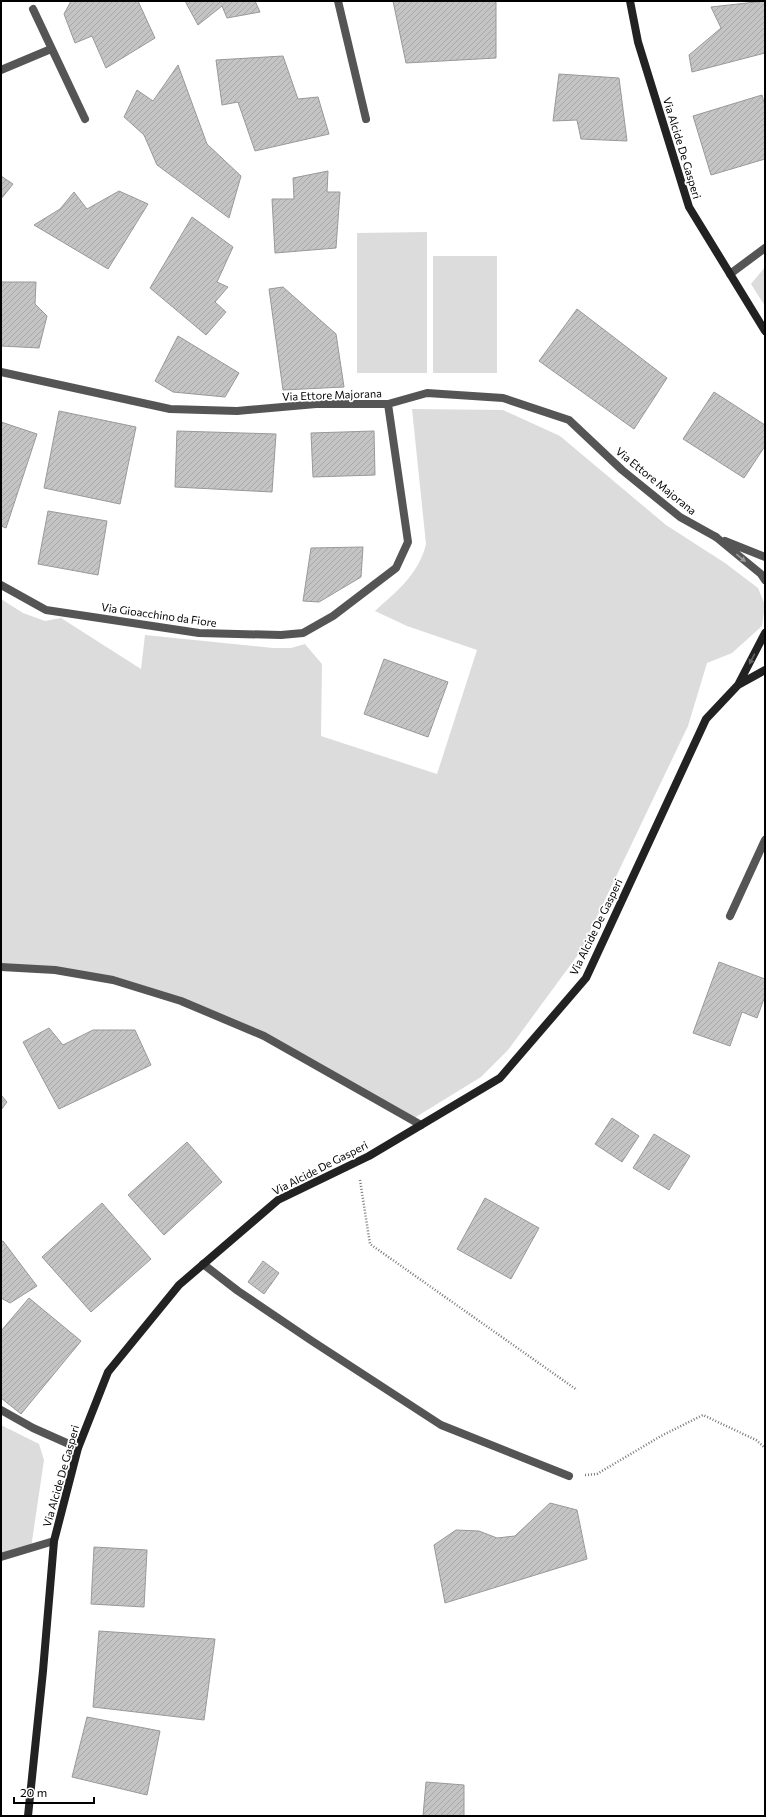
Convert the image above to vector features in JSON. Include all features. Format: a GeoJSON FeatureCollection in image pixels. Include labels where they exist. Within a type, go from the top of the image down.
{"type":"FeatureCollection","features":[{"type":"Feature","properties":{"kind":"main road","name":"Via Alcide De Gasperi"},"geometry":{"type":"LineString","coordinates":[[630,1],[638,42],[689,207],[765,331]]}},
{"type":"Feature","properties":{"kind":"main road","name":"Via Alcide De Gasperi"},"geometry":{"type":"LineString","coordinates":[[28,1816],[43,1671],[54,1540],[78,1448],[108,1372],[179,1285],[278,1200],[357,1162],[500,1078],[586,978],[706,719],[738,685],[765,633]]}},
{"type":"Feature","properties":{"kind":"main road"},"geometry":{"type":"LineString","coordinates":[[738,685],[765,670]]}},
{"type":"Feature","properties":{"kind":"street"},"geometry":{"type":"LineString","coordinates":[[338,1],[366,119]]}},
{"type":"Feature","properties":{"kind":"street"},"geometry":{"type":"LineString","coordinates":[[33,9],[86,119]]}},
{"type":"Feature","properties":{"kind":"street"},"geometry":{"type":"LineString","coordinates":[[1,70],[51,49]]}},
{"type":"Feature","properties":{"kind":"street"},"geometry":{"type":"LineString","coordinates":[[730,274],[765,248]]}},
{"type":"Feature","properties":{"kind":"street","name":"Via Ettore Majorana"},"geometry":{"type":"LineString","coordinates":[[1,372],[101,392],[170,409],[237,411],[316,404],[388,404],[427,393],[503,398],[569,420],[622,470],[680,517],[716,537]]}},
{"type":"Feature","properties":{"kind":"street","name":"Via Gioacchino da Fiore"},"geometry":{"type":"LineString","coordinates":[[1,585],[46,610],[199,633],[281,636],[303,634],[333,616],[396,568],[408,542],[388,404]]}},
{"type":"Feature","properties":{"kind":"street"},"geometry":{"type":"LineString","coordinates":[[716,537],[765,557]]}},
{"type":"Feature","properties":{"kind":"street"},"geometry":{"type":"LineString","coordinates":[[716,537],[761,574],[765,580]]}},
{"type":"Feature","properties":{"kind":"street"},"geometry":{"type":"LineString","coordinates":[[730,916],[765,840]]}},
{"type":"Feature","properties":{"kind":"street"},"geometry":{"type":"LineString","coordinates":[[1,967],[55,970],[113,980],[181,1000],[264,1036],[421,1125]]}},
{"type":"Feature","properties":{"kind":"street"},"geometry":{"type":"LineString","coordinates":[[203,1264],[238,1291],[441,1425],[569,1476]]}},
{"type":"Feature","properties":{"kind":"street"},"geometry":{"type":"LineString","coordinates":[[1,1410],[33,1428],[78,1448]]}},
{"type":"Feature","properties":{"kind":"street"},"geometry":{"type":"LineString","coordinates":[[1,1557],[54,1540]]}},
{"type":"Feature","properties":{"kind":"path"},"geometry":{"type":"LineString","coordinates":[[357,1162],[370,1244],[577,1390]]}},
{"type":"Feature","properties":{"kind":"path"},"geometry":{"type":"LineString","coordinates":[[569,1476],[597,1474],[661,1436],[703,1415],[756,1440],[765,1448]]}},
{"type":"Feature","properties":{"kind":"shaded area"},"geometry":{"type":"Polygon","coordinates":[[[427,232],[427,373],[357,373],[357,233],[427,232]]]}},
{"type":"Feature","properties":{"kind":"shaded area"},"geometry":{"type":"Polygon","coordinates":[[[433,256],[497,256],[497,373],[433,373],[433,256]]]}},
{"type":"Feature","properties":{"kind":"shaded area"},"geometry":{"type":"Polygon","coordinates":[[[765,267],[765,306],[751,284],[765,267]]]}},
{"type":"Feature","properties":{"kind":"shaded area"},"geometry":{"type":"Polygon","coordinates":[[[412,409],[503,410],[560,436],[666,525],[725,563],[758,588],[765,605],[762,626],[732,653],[707,663],[688,726],[580,952],[508,1050],[481,1077],[411,1120],[264,1036],[181,1001],[113,980],[1,967],[1,599],[23,613],[45,621],[61,618],[141,669],[145,635],[273,648],[291,648],[305,644],[322,664],[321,736],[437,774],[477,650],[407,626],[375,611],[399,589],[413,573],[423,555],[426,544],[412,409]]]}},
{"type":"Feature","properties":{"kind":"shaded area"},"geometry":{"type":"Polygon","coordinates":[[[1,1425],[39,1444],[44,1460],[31,1548],[1,1556],[1,1425]]]}},
{"type":"Feature","properties":{"kind":"building"},"geometry":{"type":"Polygon","coordinates":[[[71,1],[138,1],[155,38],[106,68],[92,36],[75,43],[64,14],[71,1]]]}},
{"type":"Feature","properties":{"kind":"building"},"geometry":{"type":"Polygon","coordinates":[[[185,1],[255,1],[260,12],[227,18],[222,6],[198,25],[185,1]]]}},
{"type":"Feature","properties":{"kind":"building"},"geometry":{"type":"Polygon","coordinates":[[[393,1],[496,1],[496,58],[406,63],[393,1]]]}},
{"type":"Feature","properties":{"kind":"building"},"geometry":{"type":"Polygon","coordinates":[[[765,1],[765,53],[692,72],[689,55],[721,28],[711,7],[765,1]]]}},
{"type":"Feature","properties":{"kind":"building"},"geometry":{"type":"Polygon","coordinates":[[[283,56],[298,99],[318,97],[329,134],[255,151],[238,102],[222,105],[216,60],[283,56]]]}},
{"type":"Feature","properties":{"kind":"building"},"geometry":{"type":"Polygon","coordinates":[[[178,65],[207,144],[241,176],[229,218],[157,165],[144,135],[124,117],[137,90],[153,101],[178,65]]]}},
{"type":"Feature","properties":{"kind":"building"},"geometry":{"type":"Polygon","coordinates":[[[559,74],[619,78],[627,141],[581,139],[577,120],[553,121],[559,74]]]}},
{"type":"Feature","properties":{"kind":"building"},"geometry":{"type":"Polygon","coordinates":[[[762,95],[765,106],[765,159],[711,175],[693,116],[762,95]]]}},
{"type":"Feature","properties":{"kind":"building"},"geometry":{"type":"Polygon","coordinates":[[[328,171],[327,192],[340,192],[336,248],[275,253],[272,199],[294,199],[293,178],[328,171]]]}},
{"type":"Feature","properties":{"kind":"building"},"geometry":{"type":"Polygon","coordinates":[[[1,176],[13,184],[1,199],[1,176]]]}},
{"type":"Feature","properties":{"kind":"building"},"geometry":{"type":"Polygon","coordinates":[[[119,191],[148,204],[108,269],[34,225],[60,209],[74,192],[87,209],[119,191]]]}},
{"type":"Feature","properties":{"kind":"building"},"geometry":{"type":"Polygon","coordinates":[[[192,217],[233,247],[217,282],[228,287],[215,302],[226,312],[206,335],[150,288],[192,217]]]}},
{"type":"Feature","properties":{"kind":"building"},"geometry":{"type":"Polygon","coordinates":[[[1,282],[36,282],[35,304],[47,316],[39,348],[1,346],[1,282]]]}},
{"type":"Feature","properties":{"kind":"building"},"geometry":{"type":"Polygon","coordinates":[[[283,287],[336,334],[344,387],[283,390],[269,289],[283,287]]]}},
{"type":"Feature","properties":{"kind":"building"},"geometry":{"type":"Polygon","coordinates":[[[577,309],[667,378],[634,429],[539,361],[577,309]]]}},
{"type":"Feature","properties":{"kind":"building"},"geometry":{"type":"Polygon","coordinates":[[[178,336],[239,373],[225,397],[173,392],[155,381],[178,336]]]}},
{"type":"Feature","properties":{"kind":"building"},"geometry":{"type":"Polygon","coordinates":[[[714,392],[765,425],[765,446],[744,478],[683,439],[714,392]]]}},
{"type":"Feature","properties":{"kind":"building"},"geometry":{"type":"Polygon","coordinates":[[[59,411],[136,427],[120,504],[44,488],[59,411]]]}},
{"type":"Feature","properties":{"kind":"building"},"geometry":{"type":"Polygon","coordinates":[[[1,422],[37,434],[6,528],[1,526],[1,422]]]}},
{"type":"Feature","properties":{"kind":"building"},"geometry":{"type":"Polygon","coordinates":[[[177,431],[276,434],[272,492],[175,487],[177,431]]]}},
{"type":"Feature","properties":{"kind":"building"},"geometry":{"type":"Polygon","coordinates":[[[374,431],[375,475],[313,477],[311,433],[374,431]]]}},
{"type":"Feature","properties":{"kind":"building"},"geometry":{"type":"Polygon","coordinates":[[[48,511],[107,521],[98,575],[38,564],[48,511]]]}},
{"type":"Feature","properties":{"kind":"building"},"geometry":{"type":"Polygon","coordinates":[[[363,547],[361,577],[319,602],[303,601],[311,548],[363,547]]]}},
{"type":"Feature","properties":{"kind":"building"},"geometry":{"type":"Polygon","coordinates":[[[384,659],[448,682],[428,737],[364,714],[384,659]]]}},
{"type":"Feature","properties":{"kind":"building"},"geometry":{"type":"Polygon","coordinates":[[[719,962],[765,979],[765,996],[757,1018],[742,1012],[730,1046],[693,1033],[719,962]]]}},
{"type":"Feature","properties":{"kind":"building"},"geometry":{"type":"Polygon","coordinates":[[[49,1028],[63,1045],[93,1030],[135,1030],[151,1065],[59,1109],[23,1042],[49,1028]]]}},
{"type":"Feature","properties":{"kind":"building"},"geometry":{"type":"Polygon","coordinates":[[[1,1095],[7,1102],[1,1110],[1,1095]]]}},
{"type":"Feature","properties":{"kind":"building"},"geometry":{"type":"Polygon","coordinates":[[[612,1118],[639,1136],[622,1162],[595,1144],[612,1118]]]}},
{"type":"Feature","properties":{"kind":"building"},"geometry":{"type":"Polygon","coordinates":[[[654,1134],[690,1156],[669,1190],[633,1168],[654,1134]]]}},
{"type":"Feature","properties":{"kind":"building"},"geometry":{"type":"Polygon","coordinates":[[[187,1142],[222,1182],[164,1235],[128,1195],[187,1142]]]}},
{"type":"Feature","properties":{"kind":"building"},"geometry":{"type":"Polygon","coordinates":[[[485,1198],[539,1228],[511,1279],[457,1249],[485,1198]]]}},
{"type":"Feature","properties":{"kind":"building"},"geometry":{"type":"Polygon","coordinates":[[[102,1203],[151,1259],[91,1312],[42,1257],[102,1203]]]}},
{"type":"Feature","properties":{"kind":"building"},"geometry":{"type":"Polygon","coordinates":[[[3,1241],[37,1286],[10,1303],[1,1298],[1,1242],[3,1241]]]}},
{"type":"Feature","properties":{"kind":"building"},"geometry":{"type":"Polygon","coordinates":[[[263,1261],[279,1273],[264,1294],[248,1282],[263,1261]]]}},
{"type":"Feature","properties":{"kind":"building"},"geometry":{"type":"Polygon","coordinates":[[[29,1298],[81,1341],[21,1414],[1,1398],[1,1331],[29,1298]]]}},
{"type":"Feature","properties":{"kind":"building"},"geometry":{"type":"Polygon","coordinates":[[[550,1503],[577,1510],[587,1559],[445,1603],[434,1545],[456,1530],[479,1531],[497,1538],[515,1536],[550,1503]]]}},
{"type":"Feature","properties":{"kind":"building"},"geometry":{"type":"Polygon","coordinates":[[[94,1547],[147,1550],[144,1607],[91,1604],[94,1547]]]}},
{"type":"Feature","properties":{"kind":"building"},"geometry":{"type":"Polygon","coordinates":[[[99,1631],[215,1639],[204,1720],[93,1707],[99,1631]]]}},
{"type":"Feature","properties":{"kind":"building"},"geometry":{"type":"Polygon","coordinates":[[[87,1717],[160,1731],[147,1795],[72,1777],[87,1717]]]}},
{"type":"Feature","properties":{"kind":"building"},"geometry":{"type":"Polygon","coordinates":[[[426,1782],[464,1785],[464,1816],[423,1816],[426,1782]]]}}]}
